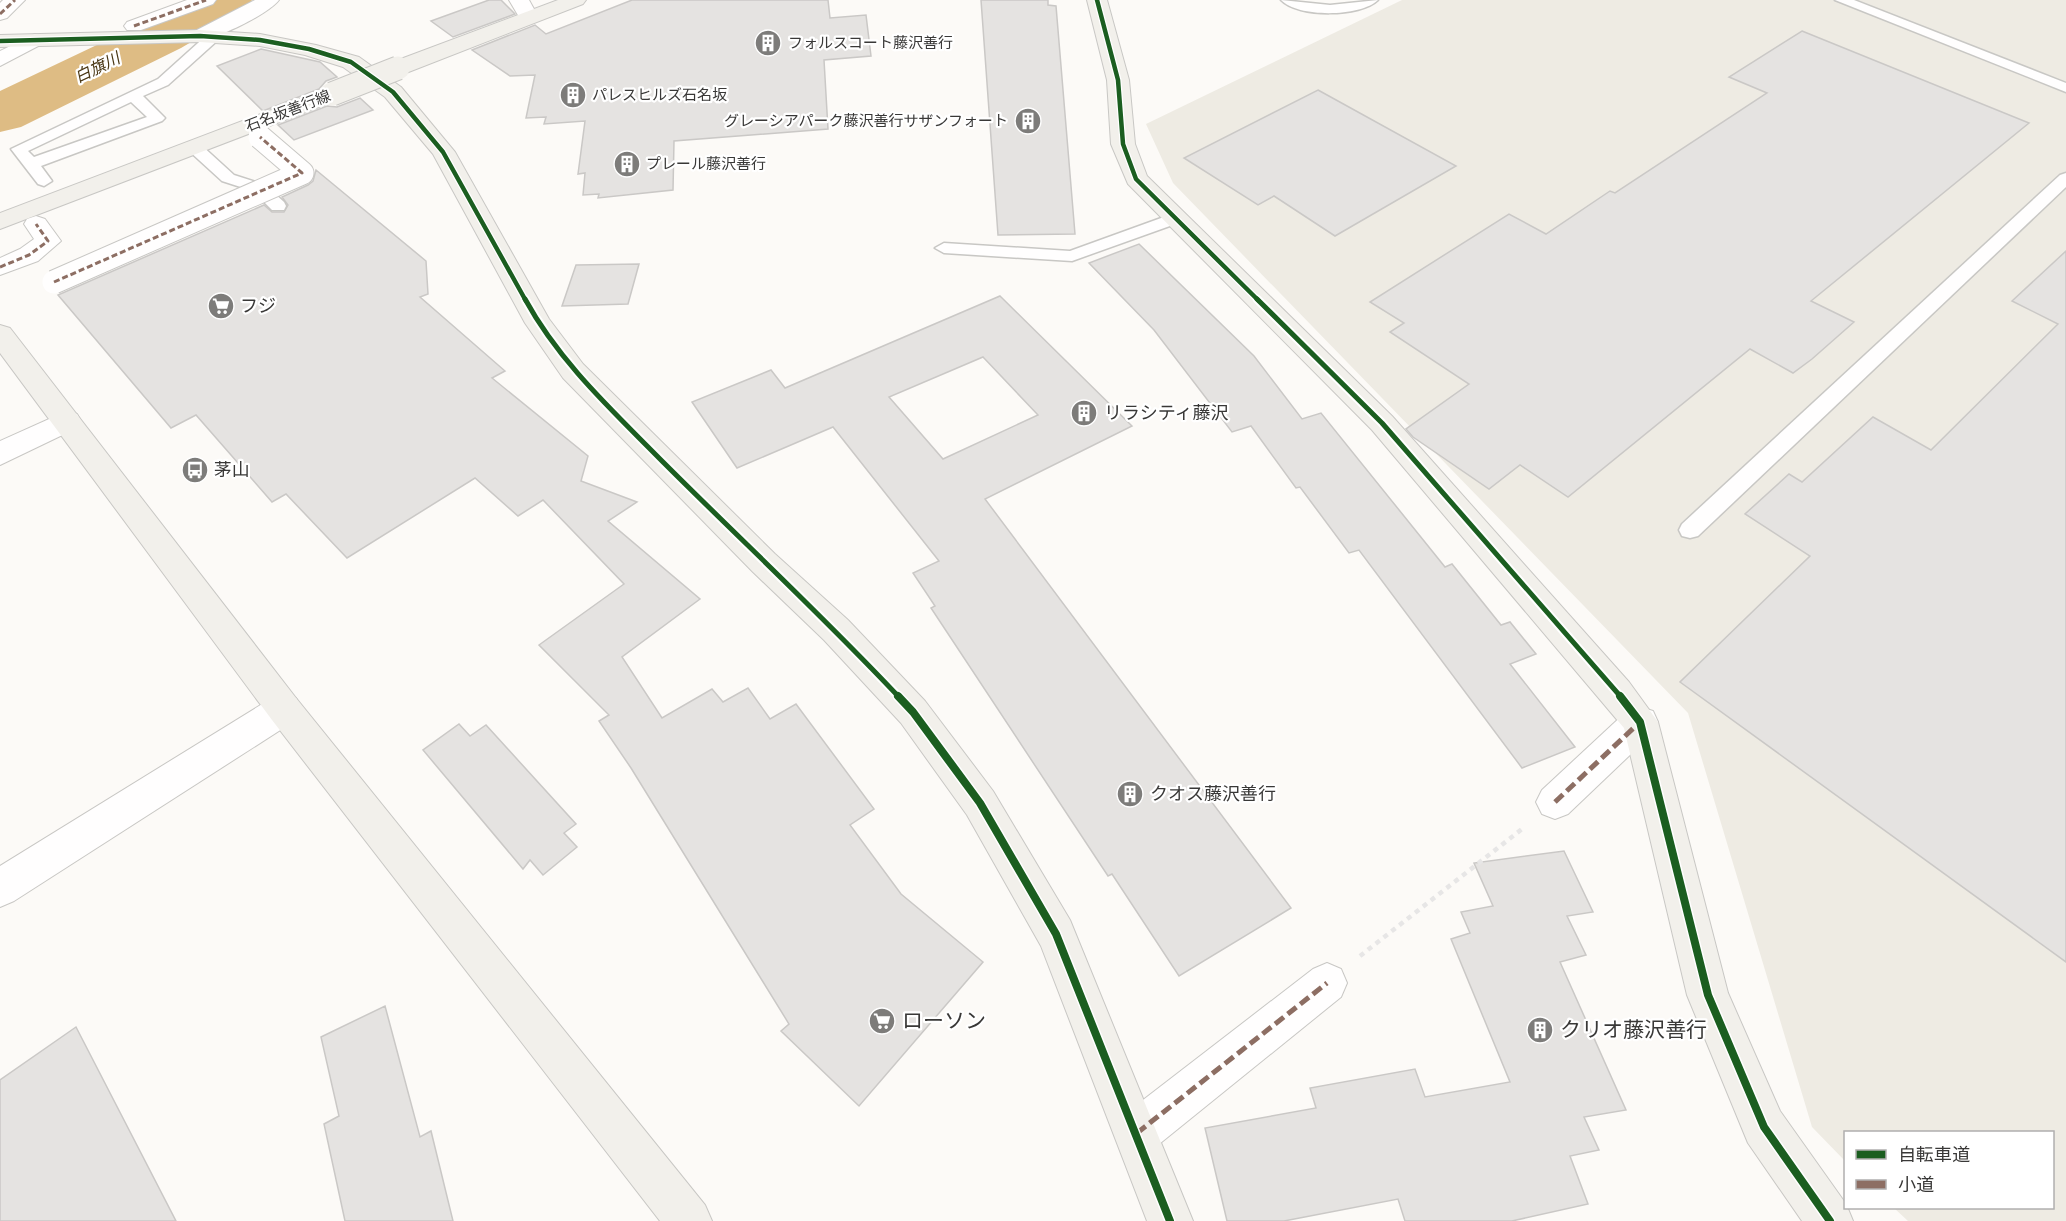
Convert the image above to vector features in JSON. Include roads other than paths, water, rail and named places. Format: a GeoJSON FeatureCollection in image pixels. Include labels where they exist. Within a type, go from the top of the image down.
{"type":"FeatureCollection","features":[{"type":"Feature","properties":{"kind":"street"},"geometry":{"type":"LineString","coordinates":[[0,14],[15,0]]}},
{"type":"Feature","properties":{"kind":"street"},"geometry":{"type":"LineString","coordinates":[[139,32],[206,0]]}},
{"type":"Feature","properties":{"kind":"street"},"geometry":{"type":"LineString","coordinates":[[206,37],[268,0]]}},
{"type":"Feature","properties":{"kind":"street","name":"石名坂善行線"},"geometry":{"type":"LineString","coordinates":[[0,222],[398,68],[524,9],[576,0]]}},
{"type":"Feature","properties":{"kind":"street"},"geometry":{"type":"LineString","coordinates":[[1097,0],[1118,80],[1123,144],[1136,179],[1382,423],[1617,692],[1640,722],[1708,995],[1764,1127],[1830,1221]]}},
{"type":"Feature","properties":{"kind":"street"},"geometry":{"type":"LineString","coordinates":[[0,41],[139,32],[260,40],[309,49],[351,62],[393,92],[423,126],[454,170],[538,323],[573,371],[716,516],[836,630],[913,712],[980,803],[1056,934],[1137,1133],[1170,1221]]}},
{"type":"Feature","properties":{"kind":"street"},"geometry":{"type":"LineString","coordinates":[[0,60],[35,40]]}},
{"type":"Feature","properties":{"kind":"street"},"geometry":{"type":"LineString","coordinates":[[54,282],[302,173],[260,137]]}},
{"type":"Feature","properties":{"kind":"street"},"geometry":{"type":"LineString","coordinates":[[0,267],[29,255],[48,241],[36,224]]}},
{"type":"Feature","properties":{"kind":"street"},"geometry":{"type":"LineString","coordinates":[[0,333],[284,709],[689,1221]]}},
{"type":"Feature","properties":{"kind":"street"},"geometry":{"type":"LineString","coordinates":[[0,454],[67,421]]}},
{"type":"Feature","properties":{"kind":"street"},"geometry":{"type":"LineString","coordinates":[[0,888],[284,709]]}},
{"type":"Feature","properties":{"kind":"street"},"geometry":{"type":"LineString","coordinates":[[1555,802],[1640,722]]}},
{"type":"Feature","properties":{"kind":"street"},"geometry":{"type":"LineString","coordinates":[[1137,1133],[1327,983]]}},
{"type":"Feature","properties":{"kind":"lane"},"geometry":{"type":"LineString","coordinates":[[1288,0],[1298,5],[1328,9],[1359,5],[1371,0]]}},
{"type":"Feature","properties":{"kind":"lane"},"geometry":{"type":"LineString","coordinates":[[1842,0],[2066,88]]}},
{"type":"Feature","properties":{"kind":"lane"},"geometry":{"type":"LineString","coordinates":[[44,181],[19,150],[163,82],[206,37]]}},
{"type":"Feature","properties":{"kind":"lane"},"geometry":{"type":"LineString","coordinates":[[31,164],[157,118],[133,95]]}},
{"type":"Feature","properties":{"kind":"lane"},"geometry":{"type":"LineString","coordinates":[[194,147],[228,178],[259,188],[279,206]]}},
{"type":"Feature","properties":{"kind":"lane"},"geometry":{"type":"LineString","coordinates":[[1690,530],[2066,178]]}},
{"type":"Feature","properties":{"kind":"lane"},"geometry":{"type":"LineString","coordinates":[[944,248],[1072,256],[1175,218]]}},
{"type":"Feature","properties":{"kind":"waterway","name":"白旗川"},"geometry":{"type":"LineString","coordinates":[[0,114],[161,36],[225,0]]}},
{"type":"Feature","properties":{"kind":"place","name":"フォルスコート藤沢善行"},"geometry":{"type":"Point","coordinates":[768,43]}},
{"type":"Feature","properties":{"kind":"place","name":"パレスヒルズ石名坂"},"geometry":{"type":"Point","coordinates":[573,95]}},
{"type":"Feature","properties":{"kind":"place","name":"グレーシアパーク藤沢善行サザンフォート"},"geometry":{"type":"Point","coordinates":[1028,121]}},
{"type":"Feature","properties":{"kind":"place","name":"プレール藤沢善行"},"geometry":{"type":"Point","coordinates":[627,164]}},
{"type":"Feature","properties":{"kind":"place","name":"フジ"},"geometry":{"type":"Point","coordinates":[221,306]}},
{"type":"Feature","properties":{"kind":"place","name":"リラシティ藤沢"},"geometry":{"type":"Point","coordinates":[1084,413]}},
{"type":"Feature","properties":{"kind":"place","name":"茅山"},"geometry":{"type":"Point","coordinates":[195,470]}},
{"type":"Feature","properties":{"kind":"place","name":"クオス藤沢善行"},"geometry":{"type":"Point","coordinates":[1130,794]}},
{"type":"Feature","properties":{"kind":"place","name":"ローソン"},"geometry":{"type":"Point","coordinates":[882,1021]}},
{"type":"Feature","properties":{"kind":"place","name":"クリオ藤沢善行"},"geometry":{"type":"Point","coordinates":[1540,1030]}}]}
